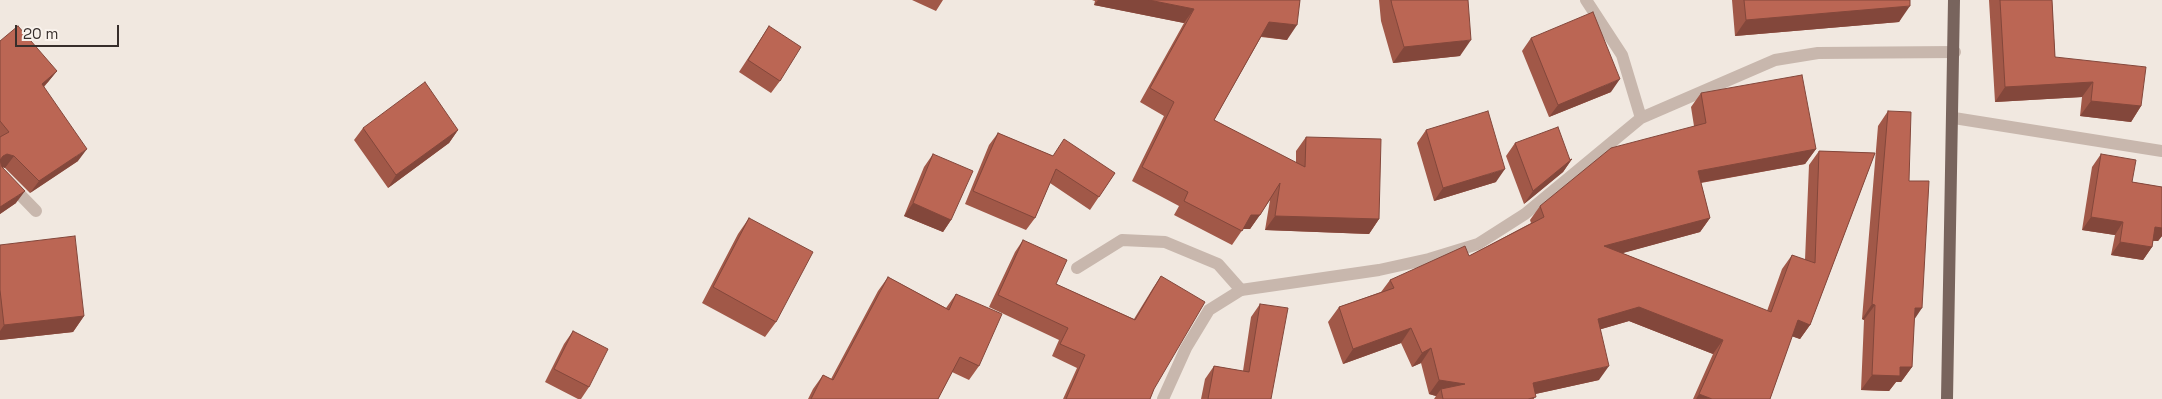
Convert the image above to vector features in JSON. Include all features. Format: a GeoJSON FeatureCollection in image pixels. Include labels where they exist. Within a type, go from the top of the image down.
{"type":"FeatureCollection","features":[{"type":"Feature","properties":{"kind":"main road"},"geometry":{"type":"LineString","coordinates":[[1947,399],[1954,118],[1954,0]]}},
{"type":"Feature","properties":{"kind":"street"},"geometry":{"type":"LineString","coordinates":[[1586,0],[1622,55],[1642,118]]}},
{"type":"Feature","properties":{"kind":"street"},"geometry":{"type":"LineString","coordinates":[[1162,399],[1186,348],[1209,310],[1242,290],[1379,270],[1429,260],[1478,244],[1525,214],[1642,118],[1775,60],[1818,53],[1955,52]]}},
{"type":"Feature","properties":{"kind":"street"},"geometry":{"type":"LineString","coordinates":[[1954,118],[2162,151]]}},
{"type":"Feature","properties":{"kind":"street"},"geometry":{"type":"LineString","coordinates":[[0,174],[36,211]]}},
{"type":"Feature","properties":{"kind":"street"},"geometry":{"type":"LineString","coordinates":[[1077,268],[1122,240],[1165,242],[1218,264],[1242,290]]}},
{"type":"Feature","properties":{"kind":"building"},"geometry":{"type":"Polygon","coordinates":[[[1149,0],[1300,0],[1297,25],[1269,22],[1214,120],[1305,167],[1306,137],[1381,139],[1379,219],[1275,216],[1280,183],[1260,215],[1251,215],[1242,231],[1184,201],[1188,192],[1142,167],[1174,102],[1150,88],[1194,9],[1149,0]]]}},
{"type":"Feature","properties":{"kind":"building"},"geometry":{"type":"Polygon","coordinates":[[[1391,0],[1468,0],[1471,40],[1404,47],[1391,0]]]}},
{"type":"Feature","properties":{"kind":"building"},"geometry":{"type":"Polygon","coordinates":[[[1744,0],[1910,0],[1910,6],[1746,20],[1744,0]]]}},
{"type":"Feature","properties":{"kind":"building"},"geometry":{"type":"Polygon","coordinates":[[[2000,0],[2052,0],[2055,57],[2146,67],[2141,106],[2091,101],[2093,82],[2005,87],[2000,0]]]}},
{"type":"Feature","properties":{"kind":"building"},"geometry":{"type":"Polygon","coordinates":[[[1593,12],[1620,79],[1558,105],[1531,38],[1593,12]]]}},
{"type":"Feature","properties":{"kind":"building"},"geometry":{"type":"Polygon","coordinates":[[[18,26],[57,71],[42,84],[87,149],[39,181],[14,156],[7,154],[0,160],[0,137],[9,132],[0,121],[0,41],[18,26]]]}},
{"type":"Feature","properties":{"kind":"building"},"geometry":{"type":"Polygon","coordinates":[[[769,26],[801,47],[780,81],[748,60],[769,26]]]}},
{"type":"Feature","properties":{"kind":"building"},"geometry":{"type":"Polygon","coordinates":[[[1802,75],[1816,149],[1698,171],[1710,218],[1604,246],[1771,312],[1792,255],[1815,263],[1819,151],[1875,153],[1810,325],[1798,320],[1770,399],[1712,399],[1699,394],[1723,340],[1639,307],[1598,319],[1609,366],[1533,383],[1536,397],[1528,399],[1443,399],[1441,389],[1465,384],[1439,380],[1431,348],[1422,353],[1411,328],[1353,349],[1339,307],[1394,288],[1390,280],[1465,246],[1469,256],[1544,217],[1540,206],[1611,148],[1706,123],[1701,93],[1802,75]]]}},
{"type":"Feature","properties":{"kind":"building"},"geometry":{"type":"Polygon","coordinates":[[[425,82],[458,130],[396,175],[363,128],[425,82]]]}},
{"type":"Feature","properties":{"kind":"building"},"geometry":{"type":"Polygon","coordinates":[[[1488,111],[1505,169],[1443,188],[1426,130],[1488,111]]]}},
{"type":"Feature","properties":{"kind":"building"},"geometry":{"type":"Polygon","coordinates":[[[1888,111],[1911,112],[1909,181],[1929,181],[1922,308],[1915,308],[1912,367],[1900,367],[1900,376],[1872,375],[1875,305],[1872,304],[1888,111]]]}},
{"type":"Feature","properties":{"kind":"building"},"geometry":{"type":"Polygon","coordinates":[[[1558,127],[1570,160],[1572,159],[1533,191],[1515,143],[1558,127]]]}},
{"type":"Feature","properties":{"kind":"building"},"geometry":{"type":"Polygon","coordinates":[[[998,133],[1053,156],[1064,139],[1115,173],[1099,197],[1056,169],[1035,218],[973,191],[998,133]]]}},
{"type":"Feature","properties":{"kind":"building"},"geometry":{"type":"Polygon","coordinates":[[[933,154],[973,171],[951,220],[913,203],[933,154]]]}},
{"type":"Feature","properties":{"kind":"building"},"geometry":{"type":"Polygon","coordinates":[[[2101,154],[2136,160],[2132,182],[2162,187],[2162,228],[2155,227],[2152,247],[2120,242],[2123,222],[2091,217],[2101,154]]]}},
{"type":"Feature","properties":{"kind":"building"},"geometry":{"type":"Polygon","coordinates":[[[0,160],[2,167],[25,191],[0,207],[0,160]]]}},
{"type":"Feature","properties":{"kind":"building"},"geometry":{"type":"Polygon","coordinates":[[[749,218],[813,252],[776,322],[713,287],[749,218]]]}},
{"type":"Feature","properties":{"kind":"building"},"geometry":{"type":"Polygon","coordinates":[[[75,236],[84,316],[4,325],[0,290],[0,245],[75,236]]]}},
{"type":"Feature","properties":{"kind":"building"},"geometry":{"type":"Polygon","coordinates":[[[1023,240],[1067,260],[1056,284],[1135,320],[1161,276],[1205,302],[1150,399],[1066,399],[1085,355],[1060,344],[1068,328],[998,295],[1023,240]]]}},
{"type":"Feature","properties":{"kind":"building"},"geometry":{"type":"Polygon","coordinates":[[[888,277],[949,310],[956,294],[1002,314],[979,366],[960,357],[938,399],[811,399],[823,375],[833,380],[888,277]]]}},
{"type":"Feature","properties":{"kind":"building"},"geometry":{"type":"Polygon","coordinates":[[[1260,304],[1288,308],[1271,399],[1208,399],[1214,366],[1249,372],[1260,304]]]}},
{"type":"Feature","properties":{"kind":"building"},"geometry":{"type":"Polygon","coordinates":[[[573,331],[608,349],[589,387],[554,369],[573,331]]]}}]}
